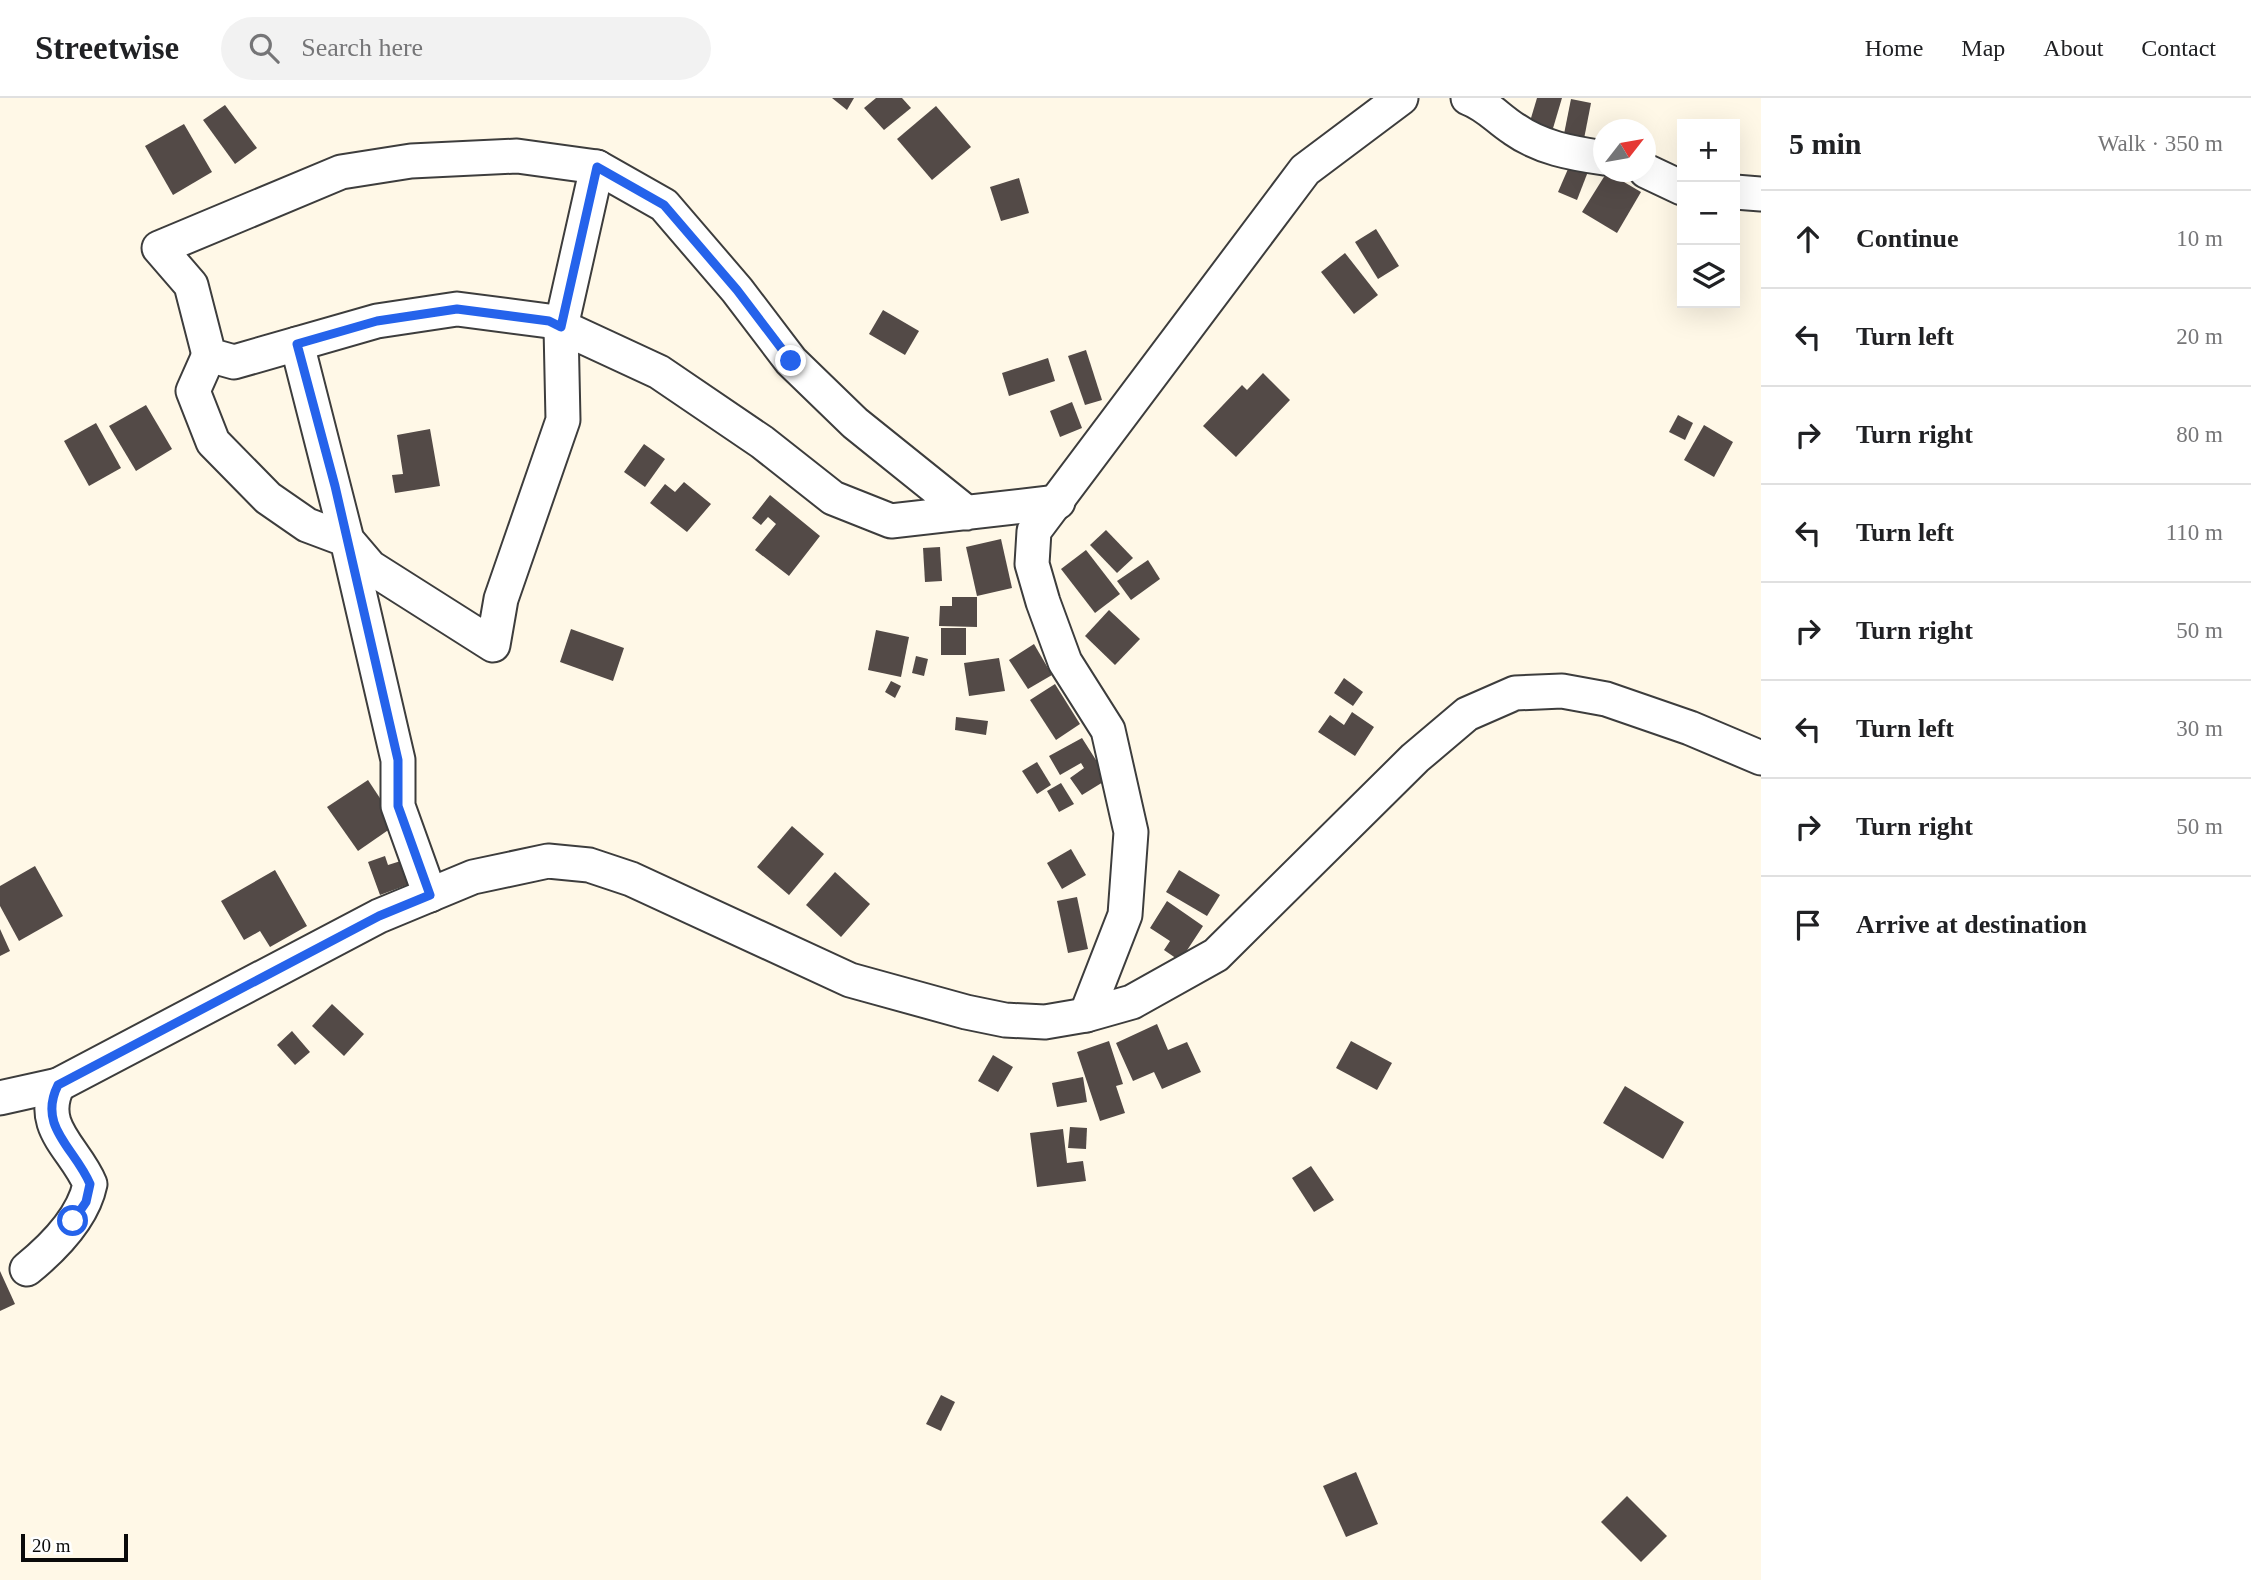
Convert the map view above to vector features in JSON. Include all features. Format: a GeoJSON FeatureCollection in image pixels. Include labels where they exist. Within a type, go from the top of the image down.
{"type":"FeatureCollection","features":[{"type":"Feature","properties":{"kind":"street"},"geometry":{"type":"LineString","coordinates":[[1086,1015],[1125,915],[1132,832],[1108,730],[1065,662],[1032,564],[1034,531],[1058,502],[1152,370],[1305,170],[1401,98]]}},
{"type":"Feature","properties":{"kind":"street"},"geometry":{"type":"LineString","coordinates":[[1468,98],[1483,104],[1515,130],[1555,151],[1593,156]]}},
{"type":"Feature","properties":{"kind":"street"},"geometry":{"type":"LineString","coordinates":[[597,167],[561,327],[563,420],[501,600],[493,645],[370,567],[346,540],[307,525],[268,498],[212,442],[193,391],[209,355],[191,285],[159,248],[341,172],[411,161],[517,156],[597,167],[664,205],[737,290],[791,361],[855,423],[967,513]]}},
{"type":"Feature","properties":{"kind":"street"},"geometry":{"type":"LineString","coordinates":[[1656,176],[1677,186]]}},
{"type":"Feature","properties":{"kind":"street"},"geometry":{"type":"LineString","coordinates":[[1740,192],[1761,194]]}},
{"type":"Feature","properties":{"kind":"street"},"geometry":{"type":"LineString","coordinates":[[209,355],[234,362],[377,321],[457,309],[549,321],[659,372],[762,442],[833,498],[891,521],[1058,502]]}},
{"type":"Feature","properties":{"kind":"street"},"geometry":{"type":"LineString","coordinates":[[297,344],[398,760],[398,806],[430,895]]}},
{"type":"Feature","properties":{"kind":"street"},"geometry":{"type":"LineString","coordinates":[[0,1098],[58,1085],[379,916],[473,877],[548,861],[589,865],[631,879],[850,980],[1005,1020],[1045,1022],[1086,1015],[1132,1002],[1216,955],[1415,758],[1467,713],[1516,693],[1562,691],[1606,699],[1690,727],[1761,758]]}},
{"type":"Feature","properties":{"kind":"street"},"geometry":{"type":"LineString","coordinates":[[27,1269],[73,1221],[86,1202],[90,1184],[51,1117],[50,1101],[58,1085]]}},
{"type":"Feature","properties":{"kind":"building"},"geometry":{"type":"Polygon","coordinates":[[[832,98],[854,98],[847,110],[832,98]]]}},
{"type":"Feature","properties":{"kind":"building"},"geometry":{"type":"Polygon","coordinates":[[[876,98],[902,98],[911,108],[884,130],[864,108],[876,98]]]}},
{"type":"Feature","properties":{"kind":"building"},"geometry":{"type":"Polygon","coordinates":[[[1537,98],[1562,98],[1551,135],[1528,128],[1537,98]]]}},
{"type":"Feature","properties":{"kind":"building"},"geometry":{"type":"Polygon","coordinates":[[[1571,99],[1591,103],[1583,144],[1563,139],[1571,99]]]}},
{"type":"Feature","properties":{"kind":"building"},"geometry":{"type":"Polygon","coordinates":[[[225,105],[257,148],[235,164],[203,120],[225,105]]]}},
{"type":"Feature","properties":{"kind":"building"},"geometry":{"type":"Polygon","coordinates":[[[936,106],[971,147],[932,180],[897,139],[936,106]]]}},
{"type":"Feature","properties":{"kind":"building"},"geometry":{"type":"Polygon","coordinates":[[[184,124],[212,172],[173,195],[145,146],[184,124]]]}},
{"type":"Feature","properties":{"kind":"building"},"geometry":{"type":"Polygon","coordinates":[[[1571,162],[1589,169],[1577,200],[1558,192],[1571,162]]]}},
{"type":"Feature","properties":{"kind":"building"},"geometry":{"type":"Polygon","coordinates":[[[1019,178],[1029,213],[1001,221],[990,187],[1019,178]]]}},
{"type":"Feature","properties":{"kind":"building"},"geometry":{"type":"Polygon","coordinates":[[[1601,182],[1624,182],[1641,192],[1617,233],[1582,212],[1601,182]]]}},
{"type":"Feature","properties":{"kind":"building"},"geometry":{"type":"Polygon","coordinates":[[[1376,229],[1399,266],[1378,279],[1355,242],[1376,229]]]}},
{"type":"Feature","properties":{"kind":"building"},"geometry":{"type":"Polygon","coordinates":[[[1345,253],[1378,295],[1354,314],[1321,272],[1345,253]]]}},
{"type":"Feature","properties":{"kind":"building"},"geometry":{"type":"Polygon","coordinates":[[[883,310],[919,331],[905,355],[869,334],[883,310]]]}},
{"type":"Feature","properties":{"kind":"building"},"geometry":{"type":"Polygon","coordinates":[[[1086,350],[1102,400],[1085,405],[1068,356],[1086,350]]]}},
{"type":"Feature","properties":{"kind":"building"},"geometry":{"type":"Polygon","coordinates":[[[1048,358],[1055,381],[1009,396],[1002,373],[1048,358]]]}},
{"type":"Feature","properties":{"kind":"building"},"geometry":{"type":"Polygon","coordinates":[[[1263,373],[1290,400],[1236,457],[1203,426],[1242,385],[1247,390],[1263,373]]]}},
{"type":"Feature","properties":{"kind":"building"},"geometry":{"type":"Polygon","coordinates":[[[1072,402],[1082,428],[1060,437],[1050,411],[1072,402]]]}},
{"type":"Feature","properties":{"kind":"building"},"geometry":{"type":"Polygon","coordinates":[[[146,405],[172,449],[136,471],[109,426],[146,405]]]}},
{"type":"Feature","properties":{"kind":"building"},"geometry":{"type":"Polygon","coordinates":[[[1678,415],[1693,423],[1685,440],[1669,432],[1678,415]]]}},
{"type":"Feature","properties":{"kind":"building"},"geometry":{"type":"Polygon","coordinates":[[[96,423],[121,468],[89,486],[64,441],[96,423]]]}},
{"type":"Feature","properties":{"kind":"building"},"geometry":{"type":"Polygon","coordinates":[[[1704,425],[1733,442],[1714,477],[1684,460],[1704,425]]]}},
{"type":"Feature","properties":{"kind":"building"},"geometry":{"type":"Polygon","coordinates":[[[430,429],[440,486],[395,493],[392,475],[403,474],[397,435],[430,429]]]}},
{"type":"Feature","properties":{"kind":"building"},"geometry":{"type":"Polygon","coordinates":[[[644,444],[665,459],[645,487],[624,472],[644,444]]]}},
{"type":"Feature","properties":{"kind":"building"},"geometry":{"type":"Polygon","coordinates":[[[684,482],[711,504],[687,532],[650,503],[665,484],[675,492],[684,482]]]}},
{"type":"Feature","properties":{"kind":"building"},"geometry":{"type":"Polygon","coordinates":[[[770,495],[820,536],[789,576],[755,550],[776,524],[768,517],[761,525],[752,518],[770,495]]]}},
{"type":"Feature","properties":{"kind":"building"},"geometry":{"type":"Polygon","coordinates":[[[1106,530],[1133,558],[1117,573],[1090,545],[1106,530]]]}},
{"type":"Feature","properties":{"kind":"building"},"geometry":{"type":"Polygon","coordinates":[[[1001,539],[1012,588],[977,596],[966,547],[1001,539]]]}},
{"type":"Feature","properties":{"kind":"building"},"geometry":{"type":"Polygon","coordinates":[[[940,547],[942,581],[925,582],[923,548],[940,547]]]}},
{"type":"Feature","properties":{"kind":"building"},"geometry":{"type":"Polygon","coordinates":[[[1086,550],[1120,594],[1095,613],[1061,569],[1086,550]]]}},
{"type":"Feature","properties":{"kind":"building"},"geometry":{"type":"Polygon","coordinates":[[[1148,560],[1160,579],[1131,600],[1117,581],[1148,560]]]}},
{"type":"Feature","properties":{"kind":"building"},"geometry":{"type":"Polygon","coordinates":[[[952,597],[977,597],[977,627],[939,626],[940,606],[952,606],[952,597]]]}},
{"type":"Feature","properties":{"kind":"building"},"geometry":{"type":"Polygon","coordinates":[[[1109,610],[1140,639],[1115,665],[1085,636],[1109,610]]]}},
{"type":"Feature","properties":{"kind":"building"},"geometry":{"type":"Polygon","coordinates":[[[941,628],[966,628],[966,655],[941,655],[941,628]]]}},
{"type":"Feature","properties":{"kind":"building"},"geometry":{"type":"Polygon","coordinates":[[[571,629],[624,648],[613,681],[560,662],[571,629]]]}},
{"type":"Feature","properties":{"kind":"building"},"geometry":{"type":"Polygon","coordinates":[[[876,630],[909,637],[901,677],[868,670],[876,630]]]}},
{"type":"Feature","properties":{"kind":"building"},"geometry":{"type":"Polygon","coordinates":[[[1034,644],[1052,675],[1028,689],[1009,660],[1034,644]]]}},
{"type":"Feature","properties":{"kind":"building"},"geometry":{"type":"Polygon","coordinates":[[[916,656],[928,659],[924,676],[912,673],[916,656]]]}},
{"type":"Feature","properties":{"kind":"building"},"geometry":{"type":"Polygon","coordinates":[[[999,658],[1005,691],[969,696],[964,663],[999,658]]]}},
{"type":"Feature","properties":{"kind":"building"},"geometry":{"type":"Polygon","coordinates":[[[1344,678],[1363,692],[1353,706],[1334,693],[1344,678]]]}},
{"type":"Feature","properties":{"kind":"building"},"geometry":{"type":"Polygon","coordinates":[[[891,681],[901,686],[895,698],[885,692],[891,681]]]}},
{"type":"Feature","properties":{"kind":"building"},"geometry":{"type":"Polygon","coordinates":[[[1055,684],[1080,724],[1056,740],[1030,700],[1055,684]]]}},
{"type":"Feature","properties":{"kind":"building"},"geometry":{"type":"Polygon","coordinates":[[[1352,712],[1374,727],[1355,756],[1318,732],[1330,715],[1344,725],[1352,712]]]}},
{"type":"Feature","properties":{"kind":"building"},"geometry":{"type":"Polygon","coordinates":[[[956,717],[988,721],[986,735],[955,730],[956,717]]]}},
{"type":"Feature","properties":{"kind":"building"},"geometry":{"type":"Polygon","coordinates":[[[1082,738],[1108,779],[1082,795],[1070,778],[1084,768],[1081,763],[1060,775],[1049,756],[1082,738]]]}},
{"type":"Feature","properties":{"kind":"building"},"geometry":{"type":"Polygon","coordinates":[[[1037,762],[1051,785],[1037,794],[1022,771],[1037,762]]]}},
{"type":"Feature","properties":{"kind":"building"},"geometry":{"type":"Polygon","coordinates":[[[368,780],[397,824],[358,851],[327,807],[368,780]]]}},
{"type":"Feature","properties":{"kind":"building"},"geometry":{"type":"Polygon","coordinates":[[[1061,783],[1074,804],[1059,812],[1047,791],[1061,783]]]}},
{"type":"Feature","properties":{"kind":"building"},"geometry":{"type":"Polygon","coordinates":[[[792,826],[824,854],[789,895],[757,867],[792,826]]]}},
{"type":"Feature","properties":{"kind":"building"},"geometry":{"type":"Polygon","coordinates":[[[1071,849],[1086,875],[1062,889],[1047,863],[1071,849]]]}},
{"type":"Feature","properties":{"kind":"building"},"geometry":{"type":"Polygon","coordinates":[[[385,856],[388,865],[407,859],[415,882],[380,895],[368,862],[385,856]]]}},
{"type":"Feature","properties":{"kind":"building"},"geometry":{"type":"Polygon","coordinates":[[[35,866],[63,916],[19,941],[0,906],[0,886],[35,866]]]}},
{"type":"Feature","properties":{"kind":"building"},"geometry":{"type":"Polygon","coordinates":[[[275,870],[307,926],[270,947],[260,931],[244,940],[221,901],[275,870]]]}},
{"type":"Feature","properties":{"kind":"building"},"geometry":{"type":"Polygon","coordinates":[[[1179,870],[1220,895],[1207,916],[1166,892],[1179,870]]]}},
{"type":"Feature","properties":{"kind":"building"},"geometry":{"type":"Polygon","coordinates":[[[835,872],[870,904],[841,937],[806,905],[835,872]]]}},
{"type":"Feature","properties":{"kind":"building"},"geometry":{"type":"Polygon","coordinates":[[[1077,897],[1088,949],[1068,953],[1057,901],[1077,897]]]}},
{"type":"Feature","properties":{"kind":"building"},"geometry":{"type":"Polygon","coordinates":[[[1167,901],[1203,926],[1180,961],[1164,950],[1170,941],[1150,928],[1167,901]]]}},
{"type":"Feature","properties":{"kind":"building"},"geometry":{"type":"Polygon","coordinates":[[[0,929],[10,951],[0,956],[0,929]]]}},
{"type":"Feature","properties":{"kind":"building"},"geometry":{"type":"Polygon","coordinates":[[[332,1004],[364,1034],[344,1056],[312,1026],[332,1004]]]}},
{"type":"Feature","properties":{"kind":"building"},"geometry":{"type":"Polygon","coordinates":[[[1157,1024],[1168,1050],[1187,1042],[1201,1072],[1162,1089],[1154,1072],[1133,1081],[1116,1043],[1157,1024]]]}},
{"type":"Feature","properties":{"kind":"building"},"geometry":{"type":"Polygon","coordinates":[[[292,1031],[310,1052],[295,1065],[277,1045],[292,1031]]]}},
{"type":"Feature","properties":{"kind":"building"},"geometry":{"type":"Polygon","coordinates":[[[1109,1041],[1123,1084],[1116,1086],[1125,1113],[1100,1121],[1077,1052],[1109,1041]]]}},
{"type":"Feature","properties":{"kind":"building"},"geometry":{"type":"Polygon","coordinates":[[[1351,1041],[1392,1063],[1377,1090],[1336,1068],[1351,1041]]]}},
{"type":"Feature","properties":{"kind":"building"},"geometry":{"type":"Polygon","coordinates":[[[993,1055],[1013,1067],[998,1092],[978,1081],[993,1055]]]}},
{"type":"Feature","properties":{"kind":"building"},"geometry":{"type":"Polygon","coordinates":[[[1083,1077],[1087,1102],[1057,1107],[1052,1083],[1083,1077]]]}},
{"type":"Feature","properties":{"kind":"building"},"geometry":{"type":"Polygon","coordinates":[[[1625,1086],[1684,1122],[1663,1159],[1603,1123],[1625,1086]]]}},
{"type":"Feature","properties":{"kind":"building"},"geometry":{"type":"Polygon","coordinates":[[[1070,1127],[1087,1128],[1086,1149],[1068,1148],[1070,1127]]]}},
{"type":"Feature","properties":{"kind":"building"},"geometry":{"type":"Polygon","coordinates":[[[1063,1129],[1067,1163],[1083,1161],[1086,1181],[1037,1187],[1030,1133],[1063,1129]]]}},
{"type":"Feature","properties":{"kind":"building"},"geometry":{"type":"Polygon","coordinates":[[[1311,1166],[1334,1200],[1314,1212],[1292,1178],[1311,1166]]]}},
{"type":"Feature","properties":{"kind":"building"},"geometry":{"type":"Polygon","coordinates":[[[0,1271],[15,1304],[0,1311],[0,1271]]]}},
{"type":"Feature","properties":{"kind":"building"},"geometry":{"type":"Polygon","coordinates":[[[941,1395],[955,1402],[941,1431],[926,1424],[941,1395]]]}},
{"type":"Feature","properties":{"kind":"building"},"geometry":{"type":"Polygon","coordinates":[[[1356,1472],[1378,1524],[1346,1537],[1323,1486],[1356,1472]]]}},
{"type":"Feature","properties":{"kind":"building"},"geometry":{"type":"Polygon","coordinates":[[[1627,1496],[1667,1536],[1641,1562],[1601,1522],[1627,1496]]]}},
{"type":"Feature","properties":{"kind":"route"},"geometry":{"type":"LineString","coordinates":[[73,1221],[86,1202],[90,1184],[83,1169],[67,1149],[51,1117],[50,1101],[58,1085],[379,916],[430,895],[398,806],[398,760],[375,653],[297,344],[377,321],[457,309],[549,321],[561,327],[576,270],[597,167],[664,205],[737,290],[791,361]]}}]}
